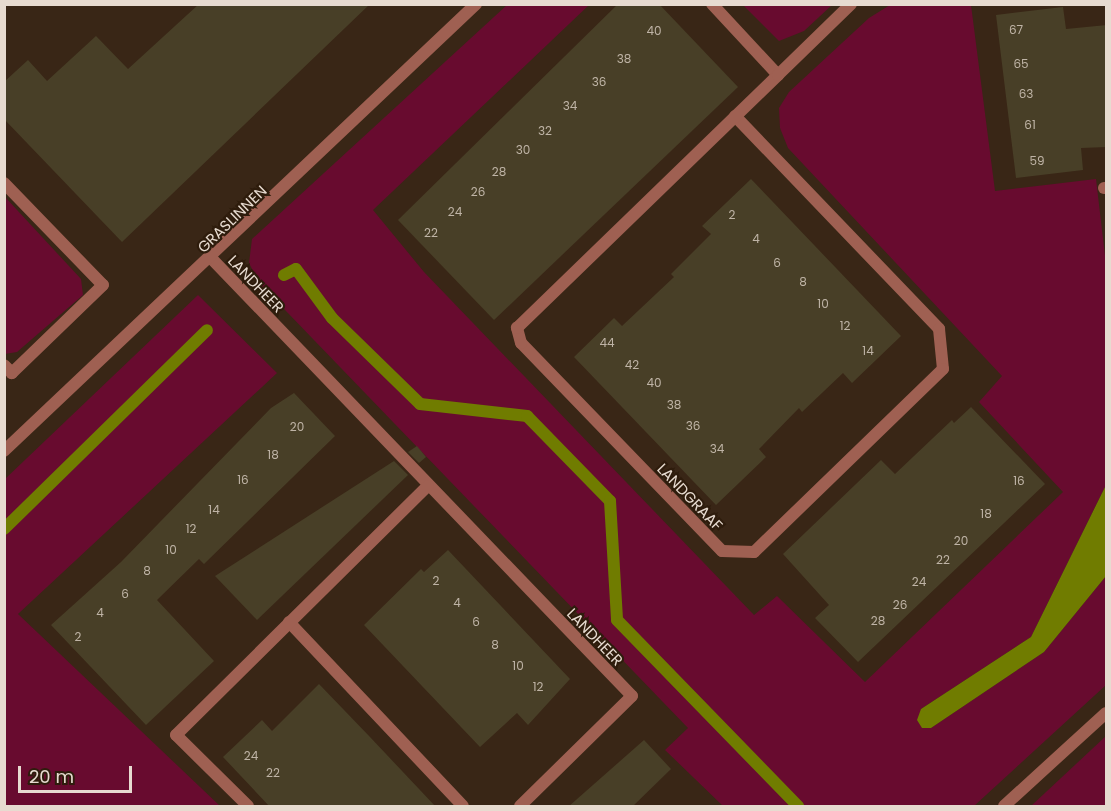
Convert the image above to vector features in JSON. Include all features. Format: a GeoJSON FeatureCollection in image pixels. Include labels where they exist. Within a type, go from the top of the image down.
{"type":"FeatureCollection","features":[{"type":"Feature","properties":{"kind":"street","name":"GRASLINNEN"},"geometry":{"type":"LineString","coordinates":[[4,451],[212,259],[476,4]]}},
{"type":"Feature","properties":{"kind":"street"},"geometry":{"type":"LineString","coordinates":[[712,4],[778,75]]}},
{"type":"Feature","properties":{"kind":"street","name":"LANDGRAAF"},"geometry":{"type":"LineString","coordinates":[[735,116],[939,329],[943,369],[754,552],[722,552],[521,343],[517,328],[735,116],[851,4]]}},
{"type":"Feature","properties":{"kind":"street"},"geometry":{"type":"LineString","coordinates":[[4,183],[103,285],[12,373],[4,364]]}},
{"type":"Feature","properties":{"kind":"street","name":"LANDHEER"},"geometry":{"type":"LineString","coordinates":[[212,259],[632,696],[520,807]]}},
{"type":"Feature","properties":{"kind":"street"},"geometry":{"type":"LineString","coordinates":[[248,807],[176,735],[428,486]]}},
{"type":"Feature","properties":{"kind":"street"},"geometry":{"type":"LineString","coordinates":[[289,622],[463,807]]}},
{"type":"Feature","properties":{"kind":"street"},"geometry":{"type":"LineString","coordinates":[[1004,807],[1107,713]]}},
{"type":"Feature","properties":{"kind":"shaded area"},"geometry":{"type":"Polygon","coordinates":[[[507,5],[589,5],[373,210],[424,272],[754,615],[777,596],[865,682],[1063,492],[979,402],[1002,376],[788,148],[780,128],[779,108],[789,92],[869,18],[890,5],[971,5],[995,191],[1096,179],[1106,264],[1106,485],[1031,637],[921,709],[931,728],[1044,652],[1106,576],[1106,685],[974,806],[723,806],[665,750],[688,728],[259,283],[249,263],[252,239],[507,5]]]}},
{"type":"Feature","properties":{"kind":"shaded area"},"geometry":{"type":"Polygon","coordinates":[[[743,5],[832,5],[804,31],[779,41],[743,5]]]}},
{"type":"Feature","properties":{"kind":"shaded area"},"geometry":{"type":"Polygon","coordinates":[[[5,197],[81,279],[83,295],[17,352],[5,354],[5,197]]]}},
{"type":"Feature","properties":{"kind":"shaded area"},"geometry":{"type":"Polygon","coordinates":[[[198,295],[277,373],[18,614],[220,806],[5,806],[5,479],[198,295]]]}},
{"type":"Feature","properties":{"kind":"shaded area"},"geometry":{"type":"Polygon","coordinates":[[[1106,485],[1106,576],[1044,652],[931,728],[922,728],[917,720],[921,709],[1031,637],[1106,485]]]}},
{"type":"Feature","properties":{"kind":"shaded area"},"geometry":{"type":"Polygon","coordinates":[[[1106,736],[1106,806],[1031,806],[1106,736]]]}},
{"type":"Feature","properties":{"kind":"building"},"geometry":{"type":"Polygon","coordinates":[[[199,4],[370,4],[122,242],[4,119],[4,82],[28,60],[47,81],[96,36],[128,69],[199,4]]]}},
{"type":"Feature","properties":{"kind":"building"},"geometry":{"type":"Polygon","coordinates":[[[618,4],[659,4],[738,87],[494,320],[398,220],[618,4]]]}},
{"type":"Feature","properties":{"kind":"building"},"geometry":{"type":"Polygon","coordinates":[[[1063,7],[1066,29],[1107,25],[1107,147],[1081,148],[1083,170],[1016,178],[996,15],[1063,7]]]}},
{"type":"Feature","properties":{"kind":"building"},"geometry":{"type":"Polygon","coordinates":[[[751,179],[901,336],[852,383],[843,373],[802,412],[799,408],[759,449],[766,457],[716,505],[574,357],[614,318],[622,326],[674,277],[671,274],[711,234],[702,226],[751,179]]]}},
{"type":"Feature","properties":{"kind":"building"},"geometry":{"type":"Polygon","coordinates":[[[294,393],[335,436],[204,564],[199,559],[157,600],[214,661],[146,725],[51,625],[121,562],[271,408],[294,393]]]}},
{"type":"Feature","properties":{"kind":"building"},"geometry":{"type":"Polygon","coordinates":[[[971,407],[1045,484],[858,662],[815,618],[829,605],[783,554],[881,460],[895,474],[952,420],[954,423],[971,407]]]}},
{"type":"Feature","properties":{"kind":"building"},"geometry":{"type":"Polygon","coordinates":[[[417,446],[426,457],[419,463],[408,452],[417,446]]]}},
{"type":"Feature","properties":{"kind":"building"},"geometry":{"type":"Polygon","coordinates":[[[394,461],[408,475],[257,620],[215,576],[394,461]]]}},
{"type":"Feature","properties":{"kind":"building"},"geometry":{"type":"Polygon","coordinates":[[[448,550],[570,679],[528,725],[517,713],[480,747],[364,625],[421,569],[424,572],[448,550]]]}},
{"type":"Feature","properties":{"kind":"building"},"geometry":{"type":"Polygon","coordinates":[[[319,684],[436,807],[270,807],[223,757],[262,720],[272,731],[319,684]]]}},
{"type":"Feature","properties":{"kind":"building"},"geometry":{"type":"Polygon","coordinates":[[[644,740],[671,769],[632,807],[568,807],[644,740]]]}},
{"type":"Feature","properties":{"kind":"waterway"},"geometry":{"type":"LineString","coordinates":[[284,275],[296,269],[332,318],[420,404],[527,416],[610,501],[617,620],[798,806]]}},
{"type":"Feature","properties":{"kind":"waterway"},"geometry":{"type":"LineString","coordinates":[[4,529],[207,330]]}}]}
